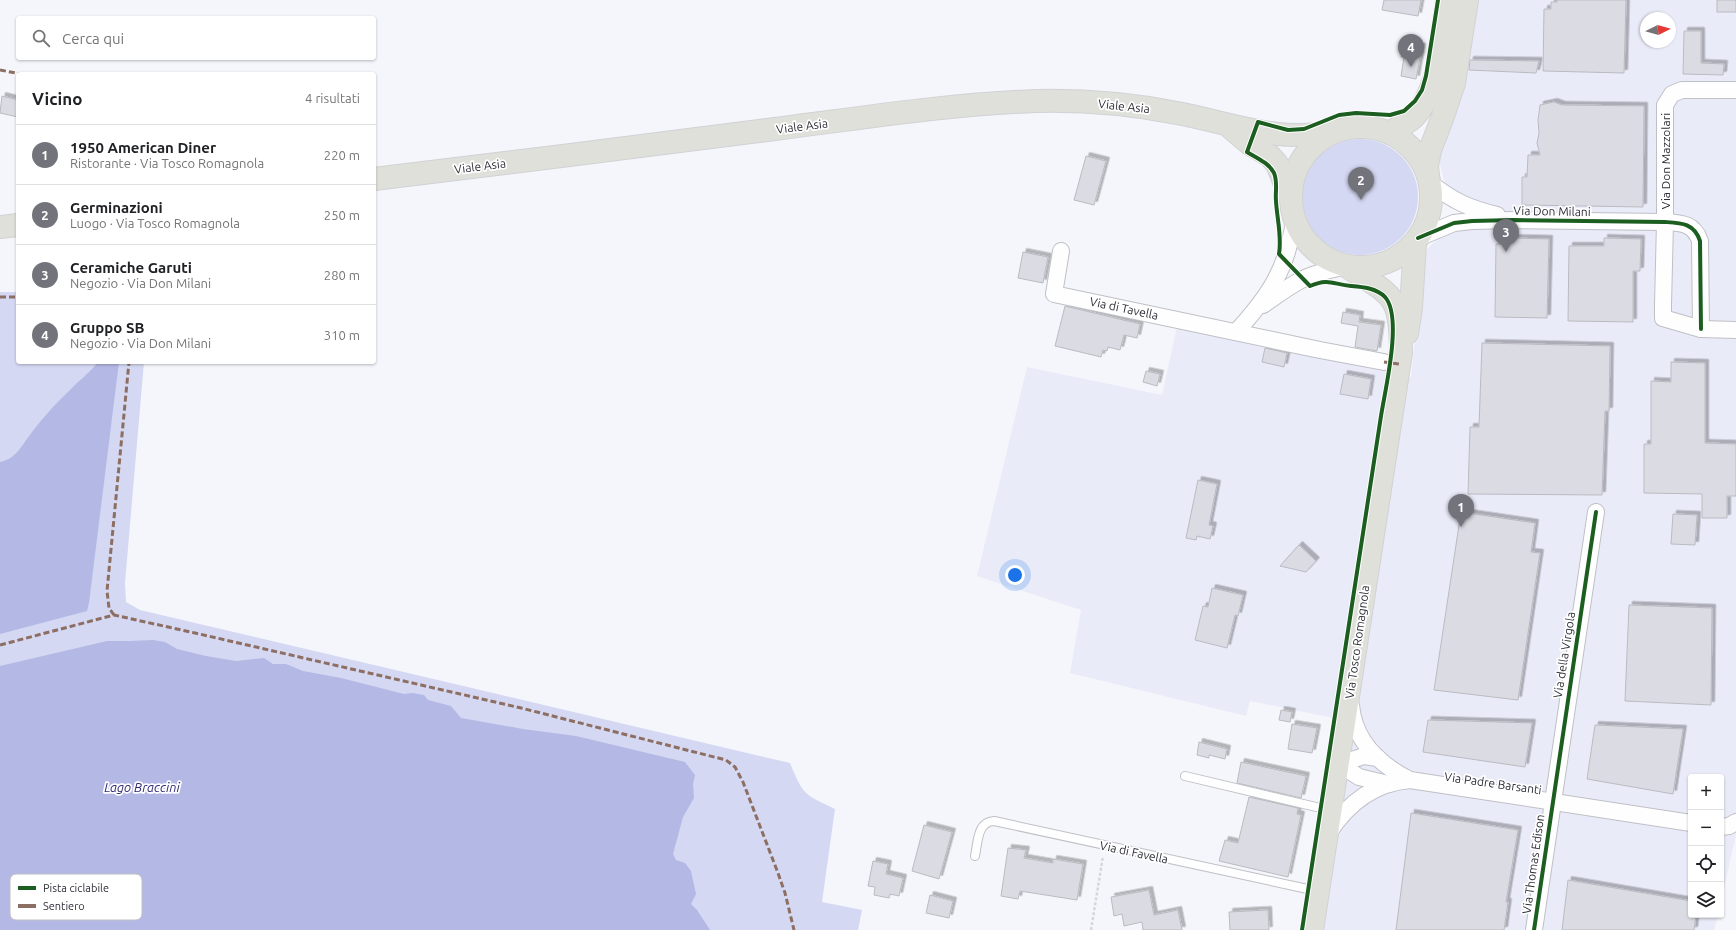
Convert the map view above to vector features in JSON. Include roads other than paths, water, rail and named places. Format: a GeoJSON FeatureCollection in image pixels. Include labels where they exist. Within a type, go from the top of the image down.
{"type":"FeatureCollection","features":[{"type":"Feature","properties":{"kind":"main road"},"geometry":{"type":"LineString","coordinates":[[1389,133],[1412,118],[1425,103],[1429,94],[1436,74],[1447,0]]}},
{"type":"Feature","properties":{"kind":"main road"},"geometry":{"type":"LineString","coordinates":[[1229,126],[1277,164],[1290,197],[1294,221],[1299,232],[1314,250],[1324,257],[1346,266],[1363,268],[1383,264],[1402,254],[1416,240],[1428,217],[1431,194],[1427,166],[1430,150],[1454,83],[1467,0]]}},
{"type":"Feature","properties":{"kind":"main road","name":"Viale Asia"},"geometry":{"type":"LineString","coordinates":[[376,179],[979,104],[1054,101],[1106,104],[1180,113],[1229,126],[1291,136],[1312,136],[1335,132]]}},
{"type":"Feature","properties":{"kind":"main road"},"geometry":{"type":"LineString","coordinates":[[1290,197],[1294,173],[1314,144],[1345,128],[1368,127],[1398,137],[1413,150],[1419,158],[1428,179]]}},
{"type":"Feature","properties":{"kind":"main road"},"geometry":{"type":"LineString","coordinates":[[0,227],[16,225]]}},
{"type":"Feature","properties":{"kind":"main road","name":"Via Tosco Romagnola"},"geometry":{"type":"LineString","coordinates":[[1392,358],[1409,326],[1416,240]]}},
{"type":"Feature","properties":{"kind":"main road","name":"Via Tosco Romagnola"},"geometry":{"type":"LineString","coordinates":[[1312,930],[1350,694],[1392,358],[1400,320],[1397,308],[1390,297],[1380,287],[1346,266]]}},
{"type":"Feature","properties":{"kind":"street","name":"Via Don Mazzolari"},"geometry":{"type":"LineString","coordinates":[[1665,222],[1664,111],[1667,101],[1676,92],[1682,90],[1736,90]]}},
{"type":"Feature","properties":{"kind":"street","name":"Via Don Milani"},"geometry":{"type":"LineString","coordinates":[[1428,179],[1445,194],[1466,206],[1514,220]]}},
{"type":"Feature","properties":{"kind":"street","name":"Via Don Milani"},"geometry":{"type":"LineString","coordinates":[[1416,240],[1454,223],[1472,221],[1514,220],[1665,222],[1690,226],[1696,232],[1700,241],[1701,329]]}},
{"type":"Feature","properties":{"kind":"street"},"geometry":{"type":"LineString","coordinates":[[1257,310],[1280,273],[1286,258],[1294,221]]}},
{"type":"Feature","properties":{"kind":"street"},"geometry":{"type":"LineString","coordinates":[[1665,222],[1663,318],[1701,329],[1736,330]]}},
{"type":"Feature","properties":{"kind":"street","name":"Via di Tavella"},"geometry":{"type":"LineString","coordinates":[[1061,251],[1054,294],[1320,350],[1392,358]]}},
{"type":"Feature","properties":{"kind":"street"},"geometry":{"type":"LineString","coordinates":[[1236,332],[1257,310],[1290,286],[1304,278],[1346,266]]}},
{"type":"Feature","properties":{"kind":"street","name":"Via della Virgola"},"geometry":{"type":"LineString","coordinates":[[1552,801],[1596,512]]}},
{"type":"Feature","properties":{"kind":"street","name":"Via Padre Barsanti"},"geometry":{"type":"LineString","coordinates":[[1350,694],[1351,713],[1357,731],[1364,743],[1388,768],[1410,780]]}},
{"type":"Feature","properties":{"kind":"street"},"geometry":{"type":"LineString","coordinates":[[1339,764],[1364,756],[1378,758]]}},
{"type":"Feature","properties":{"kind":"street","name":"Via Padre Barsanti"},"geometry":{"type":"LineString","coordinates":[[1339,764],[1359,778],[1388,784]]}},
{"type":"Feature","properties":{"kind":"street","name":"Via Padre Barsanti"},"geometry":{"type":"LineString","coordinates":[[1328,835],[1341,815],[1360,798],[1388,784],[1410,780],[1688,823]]}},
{"type":"Feature","properties":{"kind":"street","name":"Via Thomas Edison"},"geometry":{"type":"LineString","coordinates":[[1534,930],[1552,801]]}},
{"type":"Feature","properties":{"kind":"lane"},"geometry":{"type":"LineString","coordinates":[[1185,776],[1332,811]]}},
{"type":"Feature","properties":{"kind":"lane","name":"Via di Favella"},"geometry":{"type":"LineString","coordinates":[[975,856],[982,826],[987,822],[994,821],[1318,891]]}},
{"type":"Feature","properties":{"kind":"water"},"geometry":{"type":"Polygon","coordinates":[[[96,364],[119,364],[87,611],[0,634],[0,462],[9,459],[16,454],[53,407],[73,386],[92,370],[96,364]]]}},
{"type":"Feature","properties":{"kind":"water","name":"Lago Braccini"},"geometry":{"type":"Polygon","coordinates":[[[153,640],[165,642],[177,649],[236,661],[264,658],[273,664],[286,664],[303,671],[341,678],[404,694],[412,693],[424,695],[428,700],[451,706],[461,718],[523,729],[576,736],[685,762],[695,775],[693,784],[694,798],[683,817],[673,854],[676,860],[685,863],[691,871],[696,894],[691,904],[697,910],[710,930],[0,930],[0,666],[107,641],[153,640]]]}},
{"type":"Feature","properties":{"kind":"place","name":"Gruppo SB"},"geometry":{"type":"Point","coordinates":[1411,67]}},
{"type":"Feature","properties":{"kind":"place","name":"Germinazioni"},"geometry":{"type":"Point","coordinates":[1361,200]}},
{"type":"Feature","properties":{"kind":"place","name":"Ceramiche Garuti"},"geometry":{"type":"Point","coordinates":[1506,252]}},
{"type":"Feature","properties":{"kind":"place","name":"1950 American Diner"},"geometry":{"type":"Point","coordinates":[1461,527]}}]}
